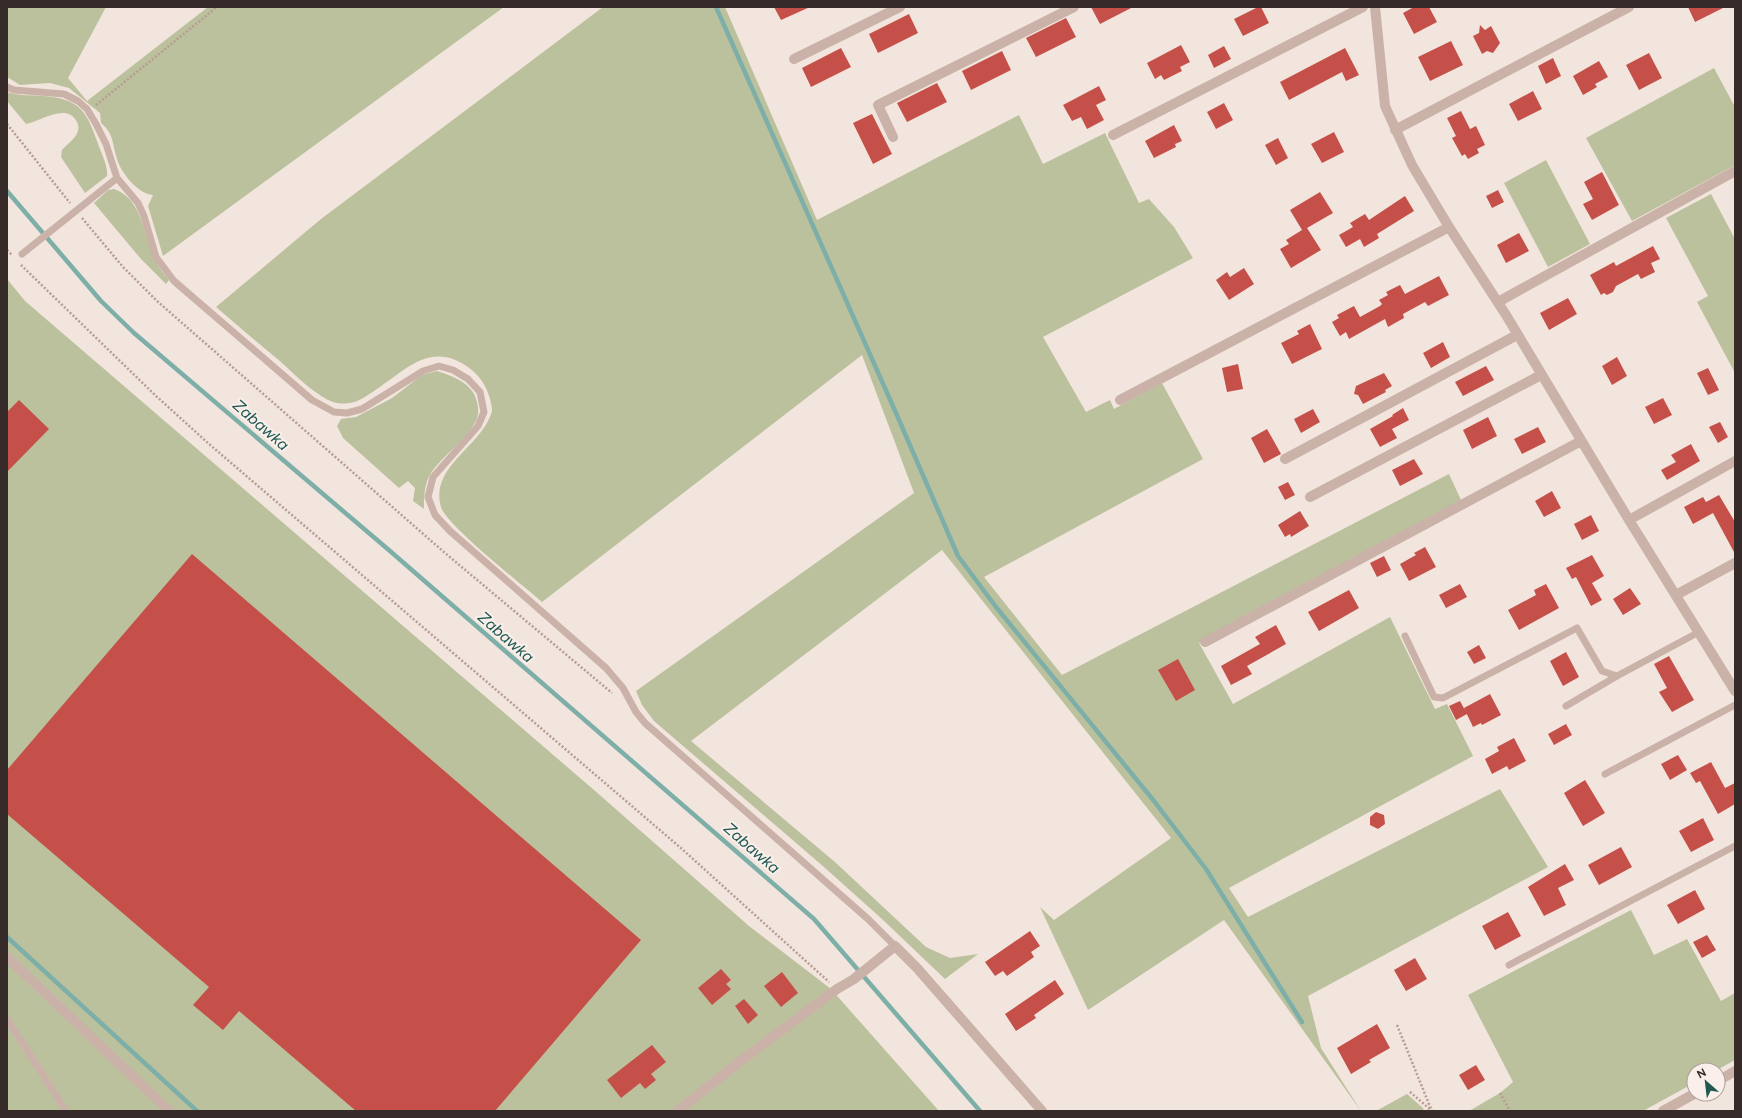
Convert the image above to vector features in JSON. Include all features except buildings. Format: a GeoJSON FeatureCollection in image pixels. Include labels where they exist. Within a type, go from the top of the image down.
{"type":"FeatureCollection","features":[{"type":"Feature","properties":{"kind":"street"},"geometry":{"type":"LineString","coordinates":[[794,59],[900,7]]}},
{"type":"Feature","properties":{"kind":"street"},"geometry":{"type":"LineString","coordinates":[[893,137],[878,105],[1074,7]]}},
{"type":"Feature","properties":{"kind":"street"},"geometry":{"type":"LineString","coordinates":[[1113,135],[1363,7]]}},
{"type":"Feature","properties":{"kind":"street"},"geometry":{"type":"LineString","coordinates":[[1375,7],[1385,106],[1412,165],[1449,227],[1498,302],[1580,441],[1735,691]]}},
{"type":"Feature","properties":{"kind":"street"},"geometry":{"type":"LineString","coordinates":[[1395,130],[1629,7]]}},
{"type":"Feature","properties":{"kind":"street"},"geometry":{"type":"LineString","coordinates":[[1498,302],[1735,171]]}},
{"type":"Feature","properties":{"kind":"street"},"geometry":{"type":"LineString","coordinates":[[1120,400],[1449,227]]}},
{"type":"Feature","properties":{"kind":"street"},"geometry":{"type":"LineString","coordinates":[[1285,459],[1518,335]]}},
{"type":"Feature","properties":{"kind":"street"},"geometry":{"type":"LineString","coordinates":[[1310,496],[1541,375]]}},
{"type":"Feature","properties":{"kind":"street"},"geometry":{"type":"LineString","coordinates":[[1205,642],[1580,441]]}},
{"type":"Feature","properties":{"kind":"street"},"geometry":{"type":"LineString","coordinates":[[1629,520],[1735,461]]}},
{"type":"Feature","properties":{"kind":"street"},"geometry":{"type":"LineString","coordinates":[[1676,595],[1735,563]]}},
{"type":"Feature","properties":{"kind":"street"},"geometry":{"type":"LineString","coordinates":[[678,1111],[744,1058],[854,978],[895,946],[917,968],[1042,1111]]}},
{"type":"Feature","properties":{"kind":"street"},"geometry":{"type":"LineString","coordinates":[[7,958],[169,1111]]}},
{"type":"Feature","properties":{"kind":"street"},"geometry":{"type":"LineString","coordinates":[[1726,1076],[1735,1071]]}},
{"type":"Feature","properties":{"kind":"street"},"geometry":{"type":"LineString","coordinates":[[1663,1111],[1686,1098]]}},
{"type":"Feature","properties":{"kind":"lane"},"geometry":{"type":"LineString","coordinates":[[7,87],[14,90],[64,94],[78,101],[89,112],[106,144],[117,178],[138,203],[144,216],[156,257],[174,281],[312,400],[334,412],[347,413],[362,409],[423,371],[439,366],[453,370],[468,379],[480,392],[484,412],[478,426],[434,477],[428,497],[435,515],[450,531],[606,668],[623,688],[636,712],[645,723],[868,919],[895,946]]}},
{"type":"Feature","properties":{"kind":"lane"},"geometry":{"type":"LineString","coordinates":[[22,254],[117,178]]}},
{"type":"Feature","properties":{"kind":"lane"},"geometry":{"type":"LineString","coordinates":[[1405,636],[1434,697],[1444,698],[1576,628],[1602,672],[1617,676]]}},
{"type":"Feature","properties":{"kind":"lane"},"geometry":{"type":"LineString","coordinates":[[1566,706],[1617,676],[1698,632]]}},
{"type":"Feature","properties":{"kind":"lane"},"geometry":{"type":"LineString","coordinates":[[1605,774],[1735,706]]}},
{"type":"Feature","properties":{"kind":"lane"},"geometry":{"type":"LineString","coordinates":[[1509,965],[1735,846]]}},
{"type":"Feature","properties":{"kind":"lane"},"geometry":{"type":"LineString","coordinates":[[7,1020],[66,1111]]}},
{"type":"Feature","properties":{"kind":"path"},"geometry":{"type":"LineString","coordinates":[[89,112],[101,100],[218,7]]}},
{"type":"Feature","properties":{"kind":"path"},"geometry":{"type":"LineString","coordinates":[[7,124],[73,212],[123,267],[157,301],[446,553],[613,694]]}},
{"type":"Feature","properties":{"kind":"path"},"geometry":{"type":"LineString","coordinates":[[7,250],[44,288],[209,444],[682,849],[837,989]]}},
{"type":"Feature","properties":{"kind":"path"},"geometry":{"type":"LineString","coordinates":[[1398,1025],[1432,1110]]}},
{"type":"Feature","properties":{"kind":"path"},"geometry":{"type":"LineString","coordinates":[[1410,1092],[1432,1110]]}},
{"type":"Feature","properties":{"kind":"path"},"geometry":{"type":"LineString","coordinates":[[1500,1093],[1510,1111]]}},
{"type":"Feature","properties":{"kind":"green space"},"geometry":{"type":"Polygon","coordinates":[[[7,7],[106,7],[68,78],[87,101],[208,7],[504,7],[163,256],[148,206],[153,195],[147,194],[136,187],[122,170],[117,159],[112,139],[108,131],[101,123],[100,113],[69,88],[50,83],[20,85],[7,77],[7,7]]]}},
{"type":"Feature","properties":{"kind":"green space"},"geometry":{"type":"Polygon","coordinates":[[[603,7],[725,7],[817,220],[1019,115],[1043,164],[1105,133],[1139,203],[1149,199],[1174,227],[1193,258],[1043,337],[1086,412],[1110,400],[1114,409],[1162,383],[1203,459],[984,577],[1062,675],[1449,474],[1461,500],[1199,643],[1233,704],[1390,617],[1435,709],[1447,704],[1473,756],[1229,888],[1248,917],[1500,789],[1548,867],[1308,996],[1321,1048],[1361,1111],[1224,920],[1088,1010],[1040,907],[1054,920],[1171,838],[942,550],[691,741],[835,862],[926,947],[950,958],[978,954],[945,979],[882,919],[824,867],[654,721],[642,705],[636,691],[914,493],[862,355],[542,602],[470,541],[446,516],[441,507],[439,493],[449,468],[479,435],[487,423],[492,411],[492,406],[486,387],[482,380],[473,371],[458,361],[444,357],[431,357],[408,367],[359,400],[351,403],[337,403],[330,401],[315,392],[216,307],[321,219],[603,7]]]}},
{"type":"Feature","properties":{"kind":"green space"},"geometry":{"type":"Polygon","coordinates":[[[1714,68],[1735,107],[1735,165],[1632,221],[1586,138],[1714,68]]]}},
{"type":"Feature","properties":{"kind":"green space"},"geometry":{"type":"Polygon","coordinates":[[[7,92],[66,100],[80,108],[85,114],[93,130],[105,163],[107,176],[85,193],[61,157],[62,150],[77,134],[78,126],[73,116],[67,113],[53,114],[26,124],[7,101],[7,92]]]}},
{"type":"Feature","properties":{"kind":"green space"},"geometry":{"type":"Polygon","coordinates":[[[1546,160],[1590,244],[1548,267],[1504,183],[1546,160]]]}},
{"type":"Feature","properties":{"kind":"green space"},"geometry":{"type":"Polygon","coordinates":[[[114,189],[131,200],[136,209],[156,262],[169,280],[166,284],[141,259],[94,203],[108,190],[114,189]]]}},
{"type":"Feature","properties":{"kind":"green space"},"geometry":{"type":"Polygon","coordinates":[[[1711,194],[1735,239],[1735,373],[1697,302],[1708,296],[1666,218],[1711,194]]]}},
{"type":"Feature","properties":{"kind":"green space"},"geometry":{"type":"Polygon","coordinates":[[[7,279],[25,301],[594,790],[749,926],[831,989],[939,1111],[7,1111],[7,279]]]}},
{"type":"Feature","properties":{"kind":"green space"},"geometry":{"type":"Polygon","coordinates":[[[437,371],[464,383],[472,391],[478,405],[478,414],[471,429],[431,473],[424,495],[424,509],[413,501],[415,488],[408,481],[399,488],[343,438],[337,426],[341,419],[356,417],[392,398],[422,375],[437,371]]]}},
{"type":"Feature","properties":{"kind":"green space"},"geometry":{"type":"Polygon","coordinates":[[[1631,910],[1654,955],[1687,939],[1721,1001],[1735,993],[1735,1060],[1726,1065],[1726,1062],[1686,1062],[1686,1087],[1643,1111],[1469,1111],[1500,1093],[1513,1082],[1468,995],[1631,910]]]}},
{"type":"Feature","properties":{"kind":"green space"},"geometry":{"type":"Polygon","coordinates":[[[1407,1094],[1424,1109],[1421,1111],[1376,1111],[1407,1094]]]}},
{"type":"Feature","properties":{"kind":"waterway"},"geometry":{"type":"LineString","coordinates":[[716,7],[958,556],[996,607],[1154,801],[1206,869],[1302,1022]]}},
{"type":"Feature","properties":{"kind":"waterway","name":"Zabawka"},"geometry":{"type":"LineString","coordinates":[[7,191],[101,301],[134,333],[390,551],[814,919],[980,1111]]}},
{"type":"Feature","properties":{"kind":"waterway"},"geometry":{"type":"LineString","coordinates":[[7,937],[197,1111]]}}]}
